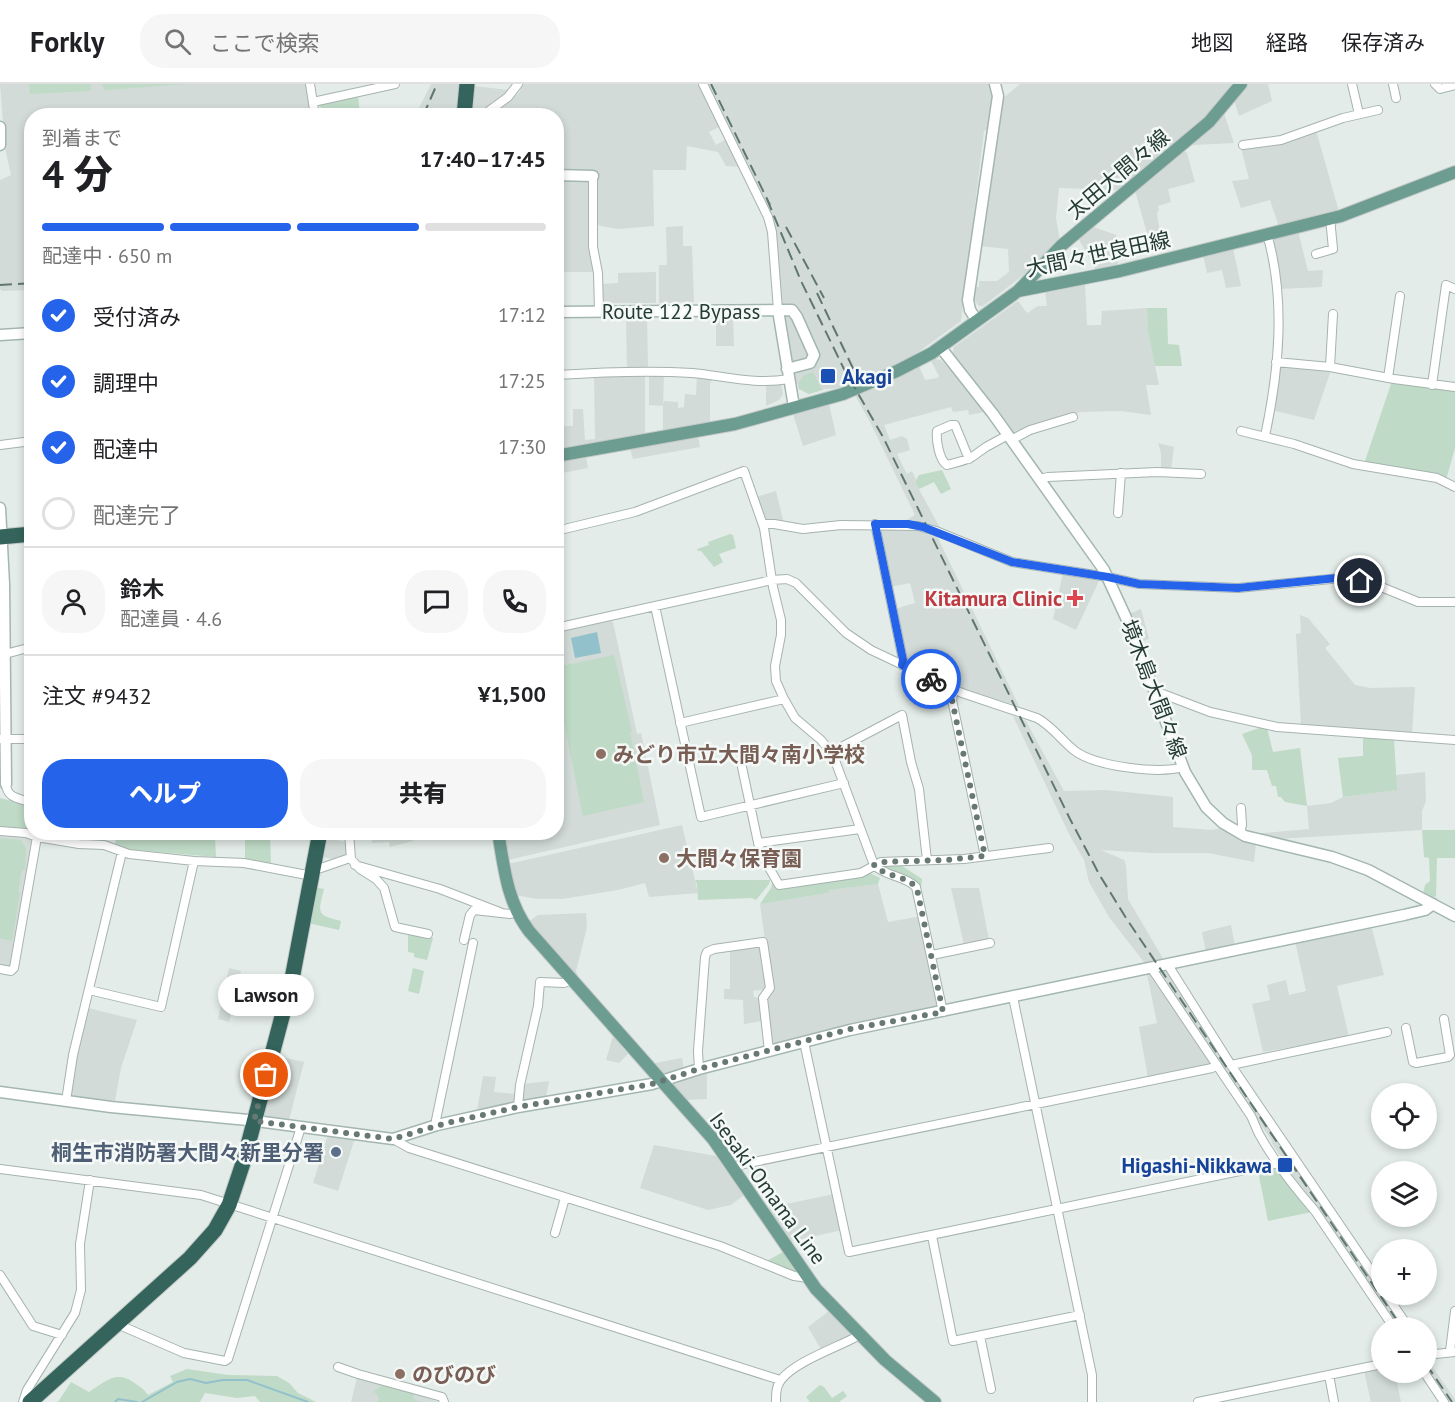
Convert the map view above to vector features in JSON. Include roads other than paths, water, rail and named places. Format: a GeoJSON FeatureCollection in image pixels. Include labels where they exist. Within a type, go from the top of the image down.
{"type":"FeatureCollection","features":[{"type":"Feature","properties":{"kind":"highway"},"geometry":{"type":"LineString","coordinates":[[465,108],[467,84]]}},
{"type":"Feature","properties":{"kind":"highway"},"geometry":{"type":"LineString","coordinates":[[1,537],[24,535]]}},
{"type":"Feature","properties":{"kind":"highway"},"geometry":{"type":"LineString","coordinates":[[30,1402],[204,1244],[229,1205],[244,1160],[292,979],[318,840]]}},
{"type":"Feature","properties":{"kind":"main road","name":"太田大間々線"},"geometry":{"type":"LineString","coordinates":[[1018,291],[1062,246],[1209,122],[1241,84]]}},
{"type":"Feature","properties":{"kind":"main road","name":"大間々世良田線"},"geometry":{"type":"LineString","coordinates":[[564,455],[735,424],[843,394],[918,361],[940,348],[1018,291],[1113,273],[1330,218],[1366,207],[1455,172]]}},
{"type":"Feature","properties":{"kind":"main road","name":"Isesaki-Omama Line"},"geometry":{"type":"LineString","coordinates":[[499,840],[508,888],[516,912],[528,931],[703,1128],[808,1278],[885,1360],[935,1402]]}},
{"type":"Feature","properties":{"kind":"street"},"geometry":{"type":"LineString","coordinates":[[310,84],[314,108]]}},
{"type":"Feature","properties":{"kind":"street"},"geometry":{"type":"LineString","coordinates":[[313,102],[395,84]]}},
{"type":"Feature","properties":{"kind":"street"},"geometry":{"type":"LineString","coordinates":[[493,108],[508,97],[518,84]]}},
{"type":"Feature","properties":{"kind":"street"},"geometry":{"type":"LineString","coordinates":[[564,375],[655,372],[695,374],[757,382],[788,374],[810,363],[814,355],[795,313],[789,310],[778,310],[772,232],[768,217],[703,84]]}},
{"type":"Feature","properties":{"kind":"street"},"geometry":{"type":"LineString","coordinates":[[977,321],[970,310],[968,300],[998,96],[995,84]]}},
{"type":"Feature","properties":{"kind":"street"},"geometry":{"type":"LineString","coordinates":[[1352,84],[1359,114]]}},
{"type":"Feature","properties":{"kind":"street"},"geometry":{"type":"LineString","coordinates":[[1393,84],[1396,98]]}},
{"type":"Feature","properties":{"kind":"street"},"geometry":{"type":"LineString","coordinates":[[1435,84],[1440,89],[1455,86]]}},
{"type":"Feature","properties":{"kind":"street"},"geometry":{"type":"LineString","coordinates":[[1244,145],[1281,140],[1335,120],[1378,110]]}},
{"type":"Feature","properties":{"kind":"street"},"geometry":{"type":"LineString","coordinates":[[0,127],[0,145]]}},
{"type":"Feature","properties":{"kind":"street"},"geometry":{"type":"LineString","coordinates":[[564,176],[592,176],[593,248],[598,273],[599,311]]}},
{"type":"Feature","properties":{"kind":"street"},"geometry":{"type":"LineString","coordinates":[[1317,254],[1333,249],[1330,218]]}},
{"type":"Feature","properties":{"kind":"street"},"geometry":{"type":"LineString","coordinates":[[1265,436],[1276,362],[1278,282],[1268,234]]}},
{"type":"Feature","properties":{"kind":"street"},"geometry":{"type":"LineString","coordinates":[[1432,385],[1446,285],[1455,289]]}},
{"type":"Feature","properties":{"kind":"street"},"geometry":{"type":"LineString","coordinates":[[1388,378],[1400,296]]}},
{"type":"Feature","properties":{"kind":"street","name":"Route 122 Bypass"},"geometry":{"type":"LineString","coordinates":[[564,312],[778,310],[794,407]]}},
{"type":"Feature","properties":{"kind":"street"},"geometry":{"type":"LineString","coordinates":[[1330,367],[1333,314]]}},
{"type":"Feature","properties":{"kind":"street"},"geometry":{"type":"LineString","coordinates":[[0,335],[24,334]]}},
{"type":"Feature","properties":{"kind":"street","name":"境木島大間々線"},"geometry":{"type":"LineString","coordinates":[[940,348],[967,378],[1087,544],[1108,577],[1125,613],[1184,767],[1206,807],[1223,823],[1240,833],[1254,839],[1332,857],[1368,870],[1455,916]]}},
{"type":"Feature","properties":{"kind":"street"},"geometry":{"type":"LineString","coordinates":[[1276,362],[1330,367],[1455,387]]}},
{"type":"Feature","properties":{"kind":"street"},"geometry":{"type":"LineString","coordinates":[[969,459],[955,425],[937,431],[936,436],[945,465],[969,459],[986,447],[1010,437],[1073,417]]}},
{"type":"Feature","properties":{"kind":"street"},"geometry":{"type":"LineString","coordinates":[[1241,431],[1294,444],[1353,464],[1437,478],[1455,487]]}},
{"type":"Feature","properties":{"kind":"street"},"geometry":{"type":"LineString","coordinates":[[0,445],[24,442]]}},
{"type":"Feature","properties":{"kind":"street"},"geometry":{"type":"LineString","coordinates":[[564,529],[635,512],[744,471],[763,524],[781,629],[775,676],[783,699],[798,722],[832,752],[874,865],[883,872],[909,881],[916,887],[943,1012]]}},
{"type":"Feature","properties":{"kind":"street"},"geometry":{"type":"LineString","coordinates":[[1040,479],[1120,473],[1201,474]]}},
{"type":"Feature","properties":{"kind":"street"},"geometry":{"type":"LineString","coordinates":[[1118,513],[1120,473]]}},
{"type":"Feature","properties":{"kind":"street"},"geometry":{"type":"LineString","coordinates":[[0,508],[3,739],[6,784],[10,795],[24,800]]}},
{"type":"Feature","properties":{"kind":"street"},"geometry":{"type":"LineString","coordinates":[[763,524],[803,530],[841,525],[908,524],[923,527],[1012,562],[1139,584],[1228,588],[1344,578],[1374,584],[1418,602],[1455,602]]}},
{"type":"Feature","properties":{"kind":"street"},"geometry":{"type":"LineString","coordinates":[[875,524],[903,660],[902,665]]}},
{"type":"Feature","properties":{"kind":"street"},"geometry":{"type":"LineString","coordinates":[[564,626],[772,580],[787,579],[796,583],[846,633],[871,650],[954,690],[1043,721],[1077,752],[1092,759],[1133,769],[1170,770],[1184,767]]}},
{"type":"Feature","properties":{"kind":"street"},"geometry":{"type":"LineString","coordinates":[[655,606],[701,817],[844,783]]}},
{"type":"Feature","properties":{"kind":"street"},"geometry":{"type":"LineString","coordinates":[[3,655],[24,649]]}},
{"type":"Feature","properties":{"kind":"street"},"geometry":{"type":"LineString","coordinates":[[954,690],[952,700],[985,856]]}},
{"type":"Feature","properties":{"kind":"street"},"geometry":{"type":"LineString","coordinates":[[1155,691],[1217,714],[1277,727],[1455,740]]}},
{"type":"Feature","properties":{"kind":"street"},"geometry":{"type":"LineString","coordinates":[[680,723],[783,699]]}},
{"type":"Feature","properties":{"kind":"street"},"geometry":{"type":"LineString","coordinates":[[832,752],[902,715],[911,762],[920,789],[927,860]]}},
{"type":"Feature","properties":{"kind":"street"},"geometry":{"type":"LineString","coordinates":[[3,739],[24,739]]}},
{"type":"Feature","properties":{"kind":"street"},"geometry":{"type":"LineString","coordinates":[[742,766],[760,852],[780,885],[861,873],[882,862],[985,856],[1049,848]]}},
{"type":"Feature","properties":{"kind":"street"},"geometry":{"type":"LineString","coordinates":[[1240,833],[1241,808]]}},
{"type":"Feature","properties":{"kind":"street"},"geometry":{"type":"LineString","coordinates":[[758,843],[860,829]]}},
{"type":"Feature","properties":{"kind":"street"},"geometry":{"type":"LineString","coordinates":[[0,831],[24,832]]}},
{"type":"Feature","properties":{"kind":"street"},"geometry":{"type":"LineString","coordinates":[[0,969],[11,971],[14,968],[36,840]]}},
{"type":"Feature","properties":{"kind":"street"},"geometry":{"type":"LineString","coordinates":[[55,840],[86,845],[104,845],[122,852],[194,861],[244,863],[312,872],[353,861],[440,889],[502,913]]}},
{"type":"Feature","properties":{"kind":"street"},"geometry":{"type":"LineString","coordinates":[[350,840],[353,861],[384,888],[395,927],[428,934]]}},
{"type":"Feature","properties":{"kind":"street"},"geometry":{"type":"LineString","coordinates":[[66,1101],[73,1055],[122,852]]}},
{"type":"Feature","properties":{"kind":"street"},"geometry":{"type":"LineString","coordinates":[[89,990],[161,1007],[194,861]]}},
{"type":"Feature","properties":{"kind":"street"},"geometry":{"type":"LineString","coordinates":[[393,1139],[437,1125],[518,1107],[660,1081],[850,1029],[1152,969],[1404,915],[1425,910],[1433,904]]}},
{"type":"Feature","properties":{"kind":"street"},"geometry":{"type":"LineString","coordinates":[[464,940],[472,912],[476,910],[510,914],[516,912]]}},
{"type":"Feature","properties":{"kind":"street"},"geometry":{"type":"LineString","coordinates":[[699,1069],[698,1051],[705,957],[707,952],[714,949],[763,942],[770,988],[763,998],[770,1051]]}},
{"type":"Feature","properties":{"kind":"street"},"geometry":{"type":"LineString","coordinates":[[437,1125],[436,1120],[473,943]]}},
{"type":"Feature","properties":{"kind":"street"},"geometry":{"type":"LineString","coordinates":[[932,955],[990,943]]}},
{"type":"Feature","properties":{"kind":"street"},"geometry":{"type":"LineString","coordinates":[[1168,965],[1231,1065],[1371,1271]]}},
{"type":"Feature","properties":{"kind":"street"},"geometry":{"type":"LineString","coordinates":[[1152,969],[1251,1116],[1259,1134],[1302,1198],[1315,1211],[1387,1317]]}},
{"type":"Feature","properties":{"kind":"street"},"geometry":{"type":"LineString","coordinates":[[518,1107],[520,1086],[538,1005],[540,982],[564,983],[571,980]]}},
{"type":"Feature","properties":{"kind":"street"},"geometry":{"type":"LineString","coordinates":[[1013,997],[1092,1375],[1092,1402]]}},
{"type":"Feature","properties":{"kind":"street"},"geometry":{"type":"LineString","coordinates":[[1406,1028],[1413,1062],[1416,1064],[1450,1055],[1444,1020]]}},
{"type":"Feature","properties":{"kind":"street"},"geometry":{"type":"LineString","coordinates":[[1231,1065],[1387,1032]]}},
{"type":"Feature","properties":{"kind":"street"},"geometry":{"type":"LineString","coordinates":[[804,1042],[849,1252],[1279,1163]]}},
{"type":"Feature","properties":{"kind":"street"},"geometry":{"type":"LineString","coordinates":[[733,1169],[739,1165],[827,1146],[1212,1068],[1217,1065]]}},
{"type":"Feature","properties":{"kind":"street"},"geometry":{"type":"LineString","coordinates":[[0,1092],[393,1139],[409,1148],[720,1246],[794,1276],[808,1278]]}},
{"type":"Feature","properties":{"kind":"street"},"geometry":{"type":"LineString","coordinates":[[118,1322],[124,1327],[184,1353],[225,1361],[228,1359],[301,1127]]}},
{"type":"Feature","properties":{"kind":"street"},"geometry":{"type":"LineString","coordinates":[[0,1169],[201,1195],[780,1380]]}},
{"type":"Feature","properties":{"kind":"street"},"geometry":{"type":"LineString","coordinates":[[23,1402],[30,1385],[75,1313],[81,1290],[80,1244],[90,1180]]}},
{"type":"Feature","properties":{"kind":"street"},"geometry":{"type":"LineString","coordinates":[[555,1233],[566,1198]]}},
{"type":"Feature","properties":{"kind":"street"},"geometry":{"type":"LineString","coordinates":[[932,1236],[953,1341],[1080,1315]]}},
{"type":"Feature","properties":{"kind":"street"},"geometry":{"type":"LineString","coordinates":[[0,1275],[33,1326],[62,1335]]}},
{"type":"Feature","properties":{"kind":"street"},"geometry":{"type":"LineString","coordinates":[[1437,1353],[1452,1352],[1455,1311]]}},
{"type":"Feature","properties":{"kind":"street"},"geometry":{"type":"LineString","coordinates":[[776,1402],[776,1391],[780,1380],[795,1367],[854,1338],[859,1333]]}},
{"type":"Feature","properties":{"kind":"street"},"geometry":{"type":"LineString","coordinates":[[980,1336],[991,1389]]}},
{"type":"Feature","properties":{"kind":"street"},"geometry":{"type":"LineString","coordinates":[[1198,1402],[1371,1366]]}},
{"type":"Feature","properties":{"kind":"street"},"geometry":{"type":"LineString","coordinates":[[338,1367],[442,1397],[444,1402]]}},
{"type":"Feature","properties":{"kind":"street"},"geometry":{"type":"LineString","coordinates":[[1329,1375],[1334,1402]]}},
{"type":"Feature","properties":{"kind":"street"},"geometry":{"type":"LineString","coordinates":[[1431,1383],[1444,1402]]}},
{"type":"Feature","properties":{"kind":"water"},"geometry":{"type":"Polygon","coordinates":[[[597,632],[601,653],[575,658],[571,638],[597,632]]]}},
{"type":"Feature","properties":{"kind":"waterway"},"geometry":{"type":"LineString","coordinates":[[142,1402],[177,1382],[190,1379],[206,1383],[247,1380],[308,1402]]}},
{"type":"Feature","properties":{"kind":"waterway"},"geometry":{"type":"LineString","coordinates":[[115,1402],[118,1399],[137,1402]]}},
{"type":"Feature","properties":{"kind":"railway"},"geometry":{"type":"LineString","coordinates":[[426,108],[437,84]]}},
{"type":"Feature","properties":{"kind":"railway"},"geometry":{"type":"LineString","coordinates":[[711,84],[770,205]]}},
{"type":"Feature","properties":{"kind":"railway"},"geometry":{"type":"LineString","coordinates":[[767,199],[801,281],[844,369],[883,437],[1099,874],[1126,918],[1395,1317]]}},
{"type":"Feature","properties":{"kind":"railway"},"geometry":{"type":"LineString","coordinates":[[786,227],[824,298]]}},
{"type":"Feature","properties":{"kind":"railway"},"geometry":{"type":"LineString","coordinates":[[0,285],[24,284]]}},
{"type":"Feature","properties":{"kind":"railway"},"geometry":{"type":"LineString","coordinates":[[817,293],[861,385]]}},
{"type":"Feature","properties":{"kind":"railway"},"geometry":{"type":"LineString","coordinates":[[1437,1380],[1452,1402]]}},
{"type":"Feature","properties":{"kind":"place","name":"Akagi"},"geometry":{"type":"Point","coordinates":[828,376]}},
{"type":"Feature","properties":{"kind":"place","name":"Kitamura Clinic"},"geometry":{"type":"Point","coordinates":[1075,598]}},
{"type":"Feature","properties":{"kind":"place","name":"みどり市立大間々南小学校"},"geometry":{"type":"Point","coordinates":[601,754]}},
{"type":"Feature","properties":{"kind":"place","name":"大間々保育園"},"geometry":{"type":"Point","coordinates":[664,858]}},
{"type":"Feature","properties":{"kind":"place","name":"Lawson"},"geometry":{"type":"Point","coordinates":[266,1075]}},
{"type":"Feature","properties":{"kind":"place","name":"桐生市消防署大間々新里分署"},"geometry":{"type":"Point","coordinates":[336,1152]}},
{"type":"Feature","properties":{"kind":"place","name":"Higashi-Nikkawa"},"geometry":{"type":"Point","coordinates":[1285,1165]}},
{"type":"Feature","properties":{"kind":"place","name":"のびのび"},"geometry":{"type":"Point","coordinates":[400,1374]}}]}
